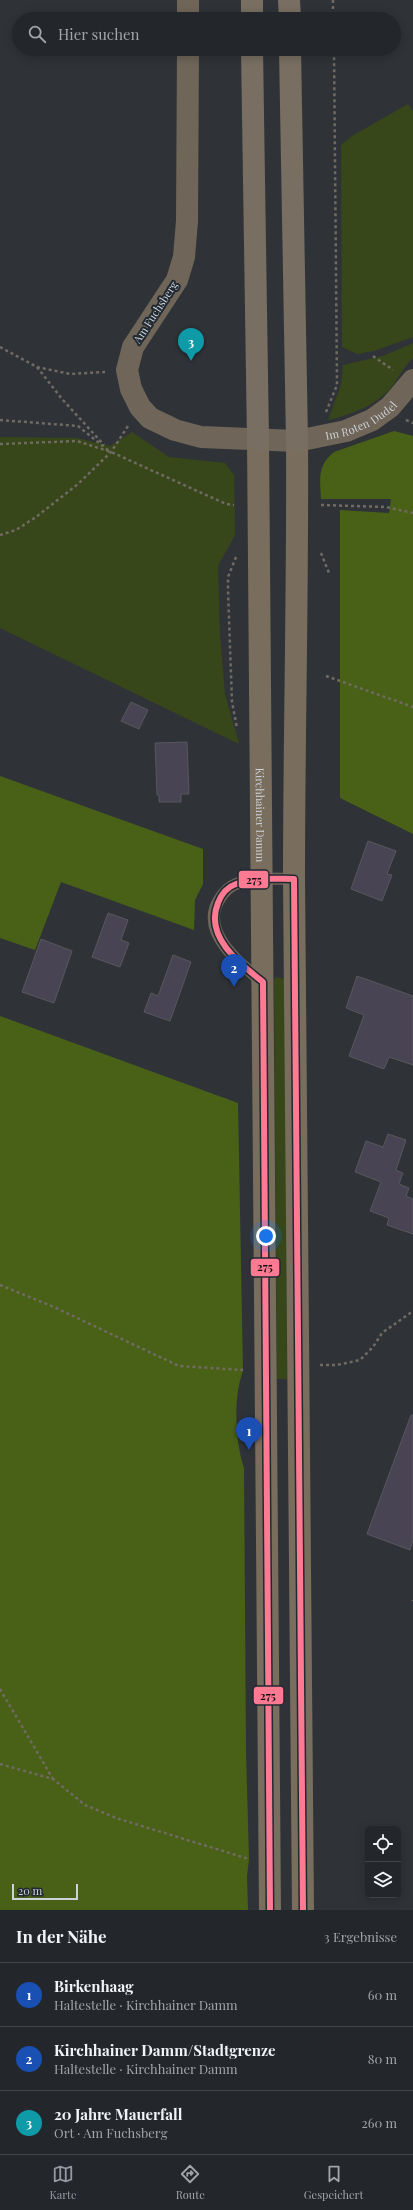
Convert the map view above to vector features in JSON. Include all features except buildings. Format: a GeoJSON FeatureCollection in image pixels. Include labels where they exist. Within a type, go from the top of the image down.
{"type":"FeatureCollection","features":[{"type":"Feature","properties":{"kind":"highway"},"geometry":{"type":"LineString","coordinates":[[252,0],[252,12]]}},
{"type":"Feature","properties":{"kind":"highway"},"geometry":{"type":"LineString","coordinates":[[289,0],[290,12]]}},
{"type":"Feature","properties":{"kind":"highway"},"geometry":{"type":"LineString","coordinates":[[252,56],[258,440]]}},
{"type":"Feature","properties":{"kind":"highway"},"geometry":{"type":"LineString","coordinates":[[290,56],[297,441]]}},
{"type":"Feature","properties":{"kind":"main road","name":"Kirchhainer Damm"},"geometry":{"type":"LineString","coordinates":[[258,440],[270,1910]]}},
{"type":"Feature","properties":{"kind":"main road"},"geometry":{"type":"LineString","coordinates":[[297,441],[298,594],[294,758],[294,879],[297,1365],[303,1910]]}},
{"type":"Feature","properties":{"kind":"street"},"geometry":{"type":"LineString","coordinates":[[188,0],[188,12]]}},
{"type":"Feature","properties":{"kind":"street","name":"Am Fuchsberg"},"geometry":{"type":"LineString","coordinates":[[188,56],[187,221],[184,257],[177,280],[133,347],[127,370],[131,390],[140,407],[150,418],[176,430],[201,437],[297,441]]}},
{"type":"Feature","properties":{"kind":"street","name":"Im Roten Dudel"},"geometry":{"type":"LineString","coordinates":[[297,441],[321,438],[346,431],[372,420],[390,407],[413,380]]}},
{"type":"Feature","properties":{"kind":"lane"},"geometry":{"type":"LineString","coordinates":[[263,982],[240,964],[217,933],[214,915],[217,902],[225,890],[236,884],[261,879],[294,879]]}},
{"type":"Feature","properties":{"kind":"path"},"geometry":{"type":"LineString","coordinates":[[333,0],[333,12]]}},
{"type":"Feature","properties":{"kind":"path"},"geometry":{"type":"LineString","coordinates":[[321,438],[323,418],[337,385],[334,56]]}},
{"type":"Feature","properties":{"kind":"path"},"geometry":{"type":"LineString","coordinates":[[0,347],[37,367],[70,374],[127,370]]}},
{"type":"Feature","properties":{"kind":"path"},"geometry":{"type":"LineString","coordinates":[[37,367],[62,399],[111,452]]}},
{"type":"Feature","properties":{"kind":"path"},"geometry":{"type":"LineString","coordinates":[[0,535],[16,530],[36,517],[78,484],[111,452],[140,407]]}},
{"type":"Feature","properties":{"kind":"path"},"geometry":{"type":"LineString","coordinates":[[0,420],[78,426],[111,452]]}},
{"type":"Feature","properties":{"kind":"path"},"geometry":{"type":"LineString","coordinates":[[0,444],[77,441],[111,452],[226,504],[234,505]]}},
{"type":"Feature","properties":{"kind":"path"},"geometry":{"type":"LineString","coordinates":[[321,505],[386,506],[412,512]]}},
{"type":"Feature","properties":{"kind":"path"},"geometry":{"type":"LineString","coordinates":[[238,550],[228,577],[228,590],[232,702],[234,721],[239,732]]}},
{"type":"Feature","properties":{"kind":"path"},"geometry":{"type":"LineString","coordinates":[[326,676],[413,707]]}},
{"type":"Feature","properties":{"kind":"path"},"geometry":{"type":"LineString","coordinates":[[0,1285],[54,1307],[179,1366],[247,1371]]}},
{"type":"Feature","properties":{"kind":"path"},"geometry":{"type":"LineString","coordinates":[[297,1365],[337,1365],[360,1360],[373,1347],[382,1333],[413,1311]]}},
{"type":"Feature","properties":{"kind":"path"},"geometry":{"type":"LineString","coordinates":[[0,1689],[53,1779],[85,1805],[116,1818],[249,1859]]}},
{"type":"Feature","properties":{"kind":"path"},"geometry":{"type":"LineString","coordinates":[[0,1764],[53,1779]]}},
{"type":"Feature","properties":{"kind":"green space"},"geometry":{"type":"Polygon","coordinates":[[[408,104],[413,112],[413,337],[374,351],[357,354],[342,347],[341,145],[352,136],[408,104]]]}},
{"type":"Feature","properties":{"kind":"green space"},"geometry":{"type":"Polygon","coordinates":[[[413,343],[413,358],[406,365],[389,390],[368,406],[360,410],[328,420],[341,385],[343,365],[383,356],[413,343]]]}},
{"type":"Feature","properties":{"kind":"green space"},"geometry":{"type":"Polygon","coordinates":[[[394,431],[413,436],[413,834],[340,798],[340,510],[389,513],[391,499],[321,499],[320,485],[322,467],[334,452],[394,431]]]}},
{"type":"Feature","properties":{"kind":"green space"},"geometry":{"type":"Polygon","coordinates":[[[132,432],[169,457],[225,463],[234,475],[235,535],[218,566],[220,635],[225,694],[239,744],[0,628],[0,437],[77,438],[110,446],[132,432]]]}},
{"type":"Feature","properties":{"kind":"green space"},"geometry":{"type":"Polygon","coordinates":[[[0,776],[203,849],[203,884],[195,900],[194,930],[61,882],[35,950],[0,938],[0,776]]]}},
{"type":"Feature","properties":{"kind":"green space"},"geometry":{"type":"Polygon","coordinates":[[[276,977],[285,979],[287,1379],[277,1379],[274,980],[276,977]]]}},
{"type":"Feature","properties":{"kind":"green space"},"geometry":{"type":"Polygon","coordinates":[[[0,1016],[238,1103],[243,1371],[238,1393],[236,1420],[239,1446],[244,1468],[246,1751],[249,1859],[247,1876],[248,1910],[0,1910],[0,1016]]]}},
{"type":"Feature","properties":{"kind":"transit line","name":"275"},"geometry":{"type":"LineString","coordinates":[[270,1910],[263,982],[244,967],[227,948],[220,938],[216,927],[215,915],[219,900],[230,887],[257,879],[294,879],[303,1910]]}},
{"type":"Feature","properties":{"kind":"place","name":"20 Jahre Mauerfall"},"geometry":{"type":"Point","coordinates":[191,361]}},
{"type":"Feature","properties":{"kind":"place","name":"Kirchhainer Damm/Stadtgrenze"},"geometry":{"type":"Point","coordinates":[234,987]}},
{"type":"Feature","properties":{"kind":"place","name":"Birkenhaag"},"geometry":{"type":"Point","coordinates":[249,1450]}}]}
